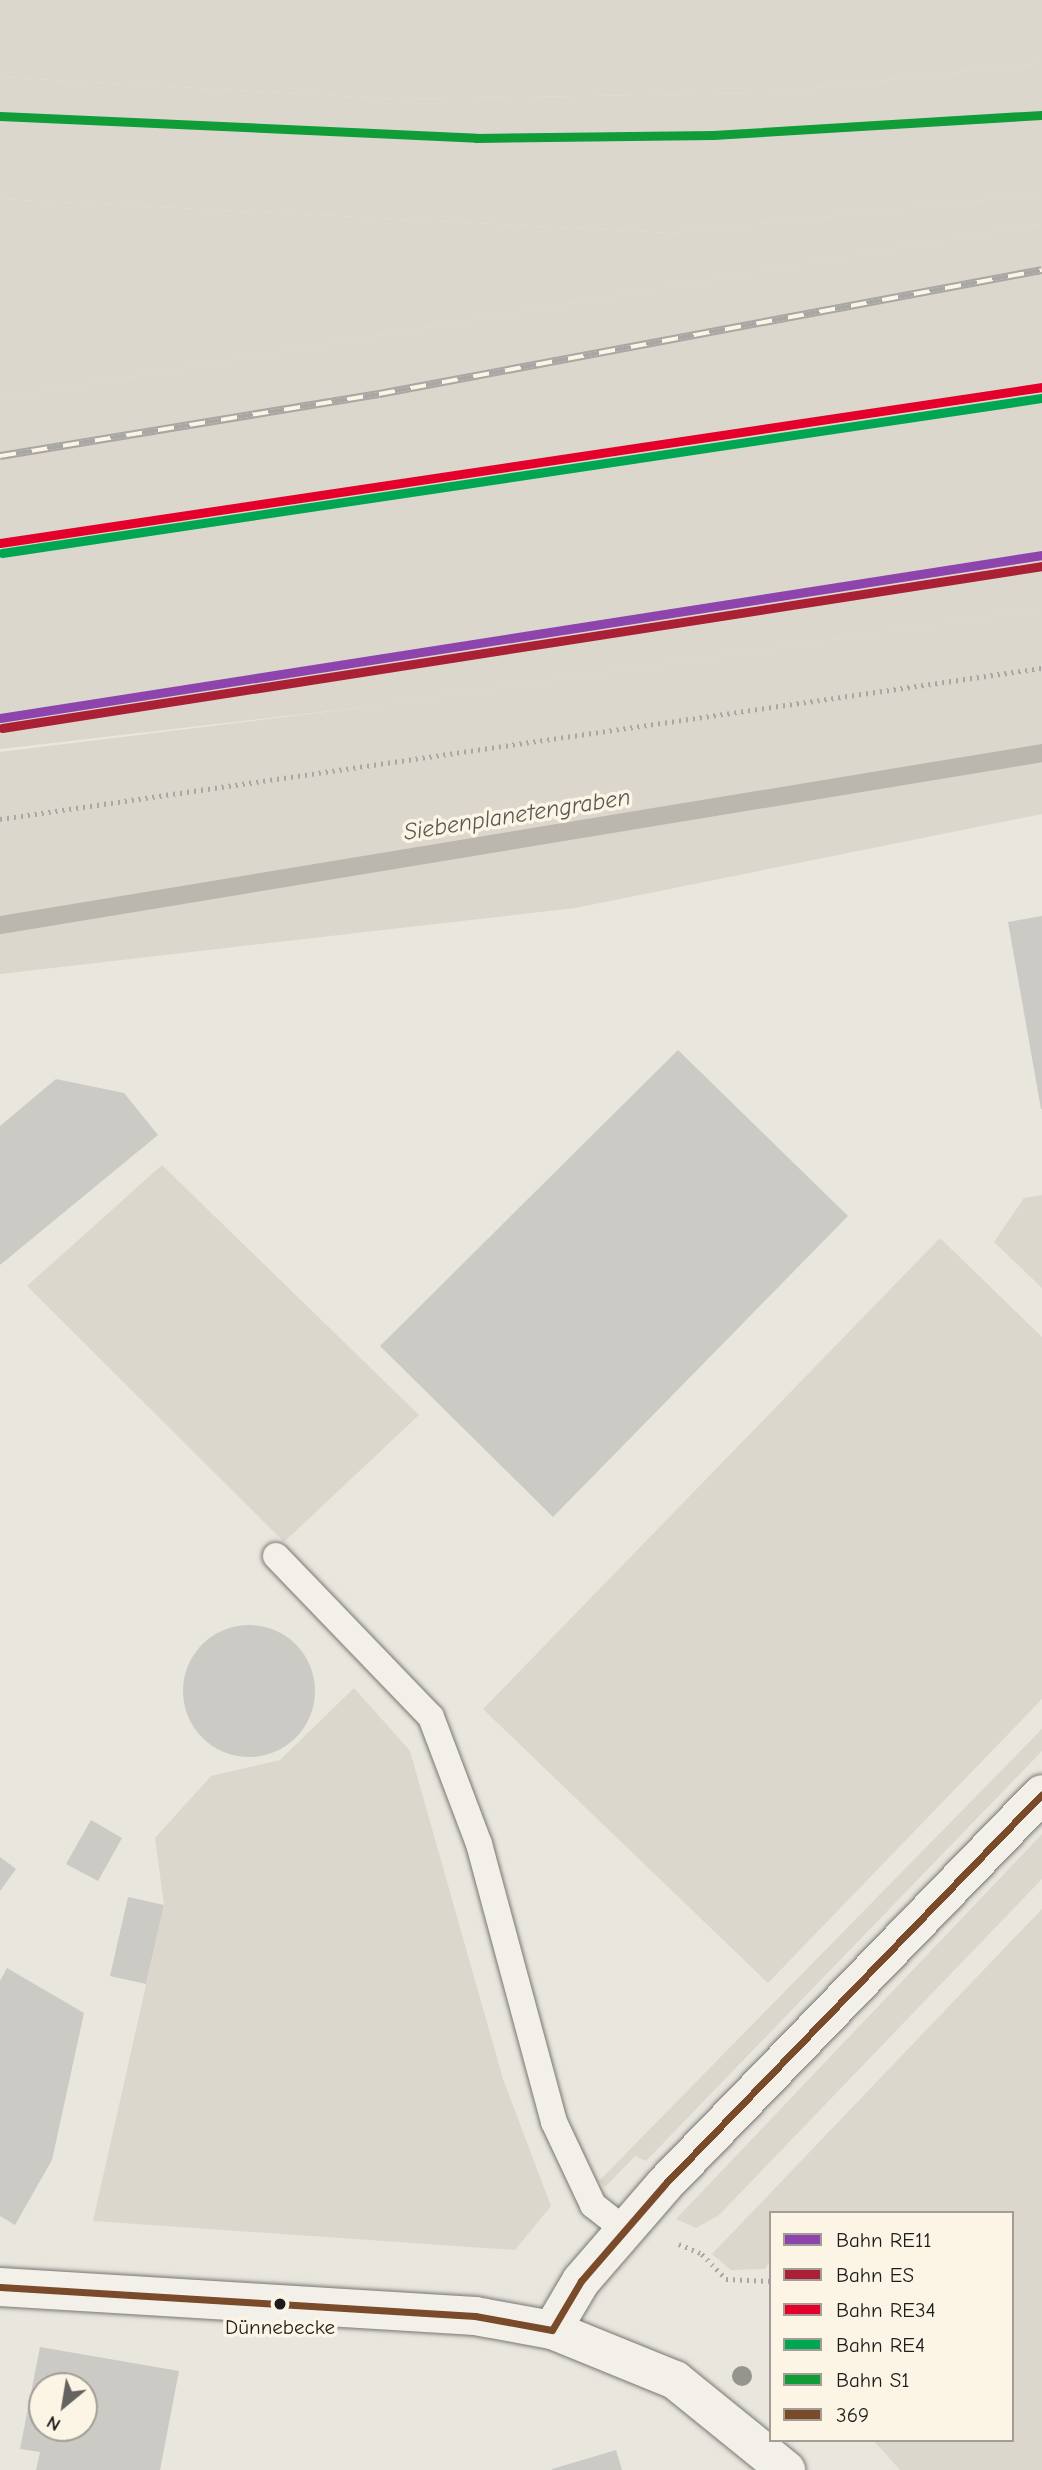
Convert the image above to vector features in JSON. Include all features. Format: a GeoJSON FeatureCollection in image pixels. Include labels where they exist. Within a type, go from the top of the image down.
{"type":"FeatureCollection","features":[{"type":"Feature","properties":{"kind":"street"},"geometry":{"type":"LineString","coordinates":[[552,2330],[581,2281],[625,2230],[1042,1794]]}},
{"type":"Feature","properties":{"kind":"street"},"geometry":{"type":"LineString","coordinates":[[0,2287],[475,2316],[552,2330],[675,2380],[786,2470]]}},
{"type":"Feature","properties":{"kind":"lane"},"geometry":{"type":"LineString","coordinates":[[276,1556],[431,1717],[479,1844],[554,2122],[593,2205],[625,2230]]}},
{"type":"Feature","properties":{"kind":"path"},"geometry":{"type":"LineString","coordinates":[[0,819],[1042,668]]}},
{"type":"Feature","properties":{"kind":"path"},"geometry":{"type":"LineString","coordinates":[[625,2230],[702,2254],[726,2279],[769,2281]]}},
{"type":"Feature","properties":{"kind":"shaded area"},"geometry":{"type":"Polygon","coordinates":[[[0,0],[1042,0],[1042,63],[769,93],[394,99],[0,77],[0,0]]]}},
{"type":"Feature","properties":{"kind":"shaded area"},"geometry":{"type":"Polygon","coordinates":[[[1042,63],[1042,194],[672,233],[0,199],[0,77],[394,99],[769,93],[1042,63]]]}},
{"type":"Feature","properties":{"kind":"shaded area"},"geometry":{"type":"Polygon","coordinates":[[[1042,194],[1042,224],[0,399],[0,199],[672,233],[1042,194]]]}},
{"type":"Feature","properties":{"kind":"shaded area"},"geometry":{"type":"Polygon","coordinates":[[[1042,224],[1042,609],[374,706],[0,749],[0,399],[1042,224]]]}},
{"type":"Feature","properties":{"kind":"shaded area"},"geometry":{"type":"Polygon","coordinates":[[[1042,609],[1042,814],[575,908],[0,974],[0,752],[374,706],[1042,609]]]}},
{"type":"Feature","properties":{"kind":"shaded area"},"geometry":{"type":"Polygon","coordinates":[[[162,1165],[419,1415],[284,1542],[27,1286],[162,1165]]]}},
{"type":"Feature","properties":{"kind":"shaded area"},"geometry":{"type":"Polygon","coordinates":[[[1042,1195],[1042,1288],[994,1242],[1024,1198],[1042,1195]]]}},
{"type":"Feature","properties":{"kind":"shaded area"},"geometry":{"type":"Polygon","coordinates":[[[940,1238],[1042,1337],[1042,1699],[768,1983],[483,1709],[940,1238]]]}},
{"type":"Feature","properties":{"kind":"shaded area"},"geometry":{"type":"Polygon","coordinates":[[[354,1688],[410,1751],[503,2079],[551,2206],[515,2250],[93,2221],[164,1905],[155,1838],[211,1776],[280,1760],[354,1688]]]}},
{"type":"Feature","properties":{"kind":"shaded area"},"geometry":{"type":"Polygon","coordinates":[[[1042,1729],[1042,1751],[646,2161],[635,2156],[605,2187],[599,2181],[1042,1729]]]}},
{"type":"Feature","properties":{"kind":"shaded area"},"geometry":{"type":"Polygon","coordinates":[[[1042,1834],[1042,1879],[719,2215],[696,2228],[676,2219],[1042,1834]]]}},
{"type":"Feature","properties":{"kind":"shaded area"},"geometry":{"type":"Polygon","coordinates":[[[1042,1909],[1042,2470],[900,2470],[875,2442],[1014,2442],[1014,2211],[769,2211],[769,2263],[765,2269],[731,2270],[712,2254],[1042,1909]]]}},
{"type":"Feature","properties":{"kind":"building"},"geometry":{"type":"Polygon","coordinates":[[[1042,916],[1042,1109],[1041,1109],[1008,922],[1042,916]]]}},
{"type":"Feature","properties":{"kind":"building"},"geometry":{"type":"Polygon","coordinates":[[[678,1050],[848,1216],[553,1517],[380,1346],[678,1050]]]}},
{"type":"Feature","properties":{"kind":"building"},"geometry":{"type":"Polygon","coordinates":[[[56,1079],[124,1093],[158,1135],[0,1265],[0,1126],[56,1079]]]}},
{"type":"Feature","properties":{"kind":"building"},"geometry":{"type":"Polygon","coordinates":[[[249,1625],[274,1630],[295,1645],[310,1666],[315,1691],[310,1716],[295,1737],[274,1752],[249,1757],[224,1752],[203,1737],[188,1716],[183,1691],[188,1666],[203,1645],[224,1630],[249,1625]]]}},
{"type":"Feature","properties":{"kind":"building"},"geometry":{"type":"Polygon","coordinates":[[[91,1820],[122,1838],[98,1881],[66,1864],[91,1820]]]}},
{"type":"Feature","properties":{"kind":"building"},"geometry":{"type":"Polygon","coordinates":[[[0,1857],[16,1869],[0,1891],[0,1857]]]}},
{"type":"Feature","properties":{"kind":"building"},"geometry":{"type":"Polygon","coordinates":[[[128,1897],[164,1905],[146,1984],[110,1976],[128,1897]]]}},
{"type":"Feature","properties":{"kind":"building"},"geometry":{"type":"Polygon","coordinates":[[[7,1968],[84,2013],[52,2160],[15,2225],[0,2216],[0,1981],[7,1968]]]}},
{"type":"Feature","properties":{"kind":"building"},"geometry":{"type":"Polygon","coordinates":[[[40,2347],[179,2371],[160,2470],[36,2470],[40,2452],[20,2449],[28,2408],[28,2442],[98,2442],[98,2372],[35,2372],[40,2347]]]}},
{"type":"Feature","properties":{"kind":"building"},"geometry":{"type":"Polygon","coordinates":[[[616,2450],[622,2470],[552,2470],[552,2469],[616,2450]]]}},
{"type":"Feature","properties":{"kind":"waterway","name":"Siebenplanetengraben"},"geometry":{"type":"LineString","coordinates":[[0,925],[1042,753]]}},
{"type":"Feature","properties":{"kind":"railway"},"geometry":{"type":"LineString","coordinates":[[0,456],[379,394],[1042,270]]}},
{"type":"Feature","properties":{"kind":"rail line","name":"S1"},"geometry":{"type":"LineString","coordinates":[[0,116],[476,138],[713,135],[1042,115]]}},
{"type":"Feature","properties":{"kind":"rail line","name":"RE34"},"geometry":{"type":"LineString","coordinates":[[0,543],[1042,387]]}},
{"type":"Feature","properties":{"kind":"rail line","name":"RE4"},"geometry":{"type":"LineString","coordinates":[[2,553],[1042,398]]}},
{"type":"Feature","properties":{"kind":"rail line","name":"RE11"},"geometry":{"type":"LineString","coordinates":[[0,718],[1042,555]]}},
{"type":"Feature","properties":{"kind":"rail line","name":"ES"},"geometry":{"type":"LineString","coordinates":[[2,728],[1042,566]]}},
{"type":"Feature","properties":{"kind":"transit line","name":"369"},"geometry":{"type":"LineString","coordinates":[[0,2287],[475,2316],[552,2330],[581,2281],[665,2184],[1042,1794]]}},
{"type":"Feature","properties":{"kind":"place","name":"Dünnebecke"},"geometry":{"type":"Point","coordinates":[280,2304]}}]}
